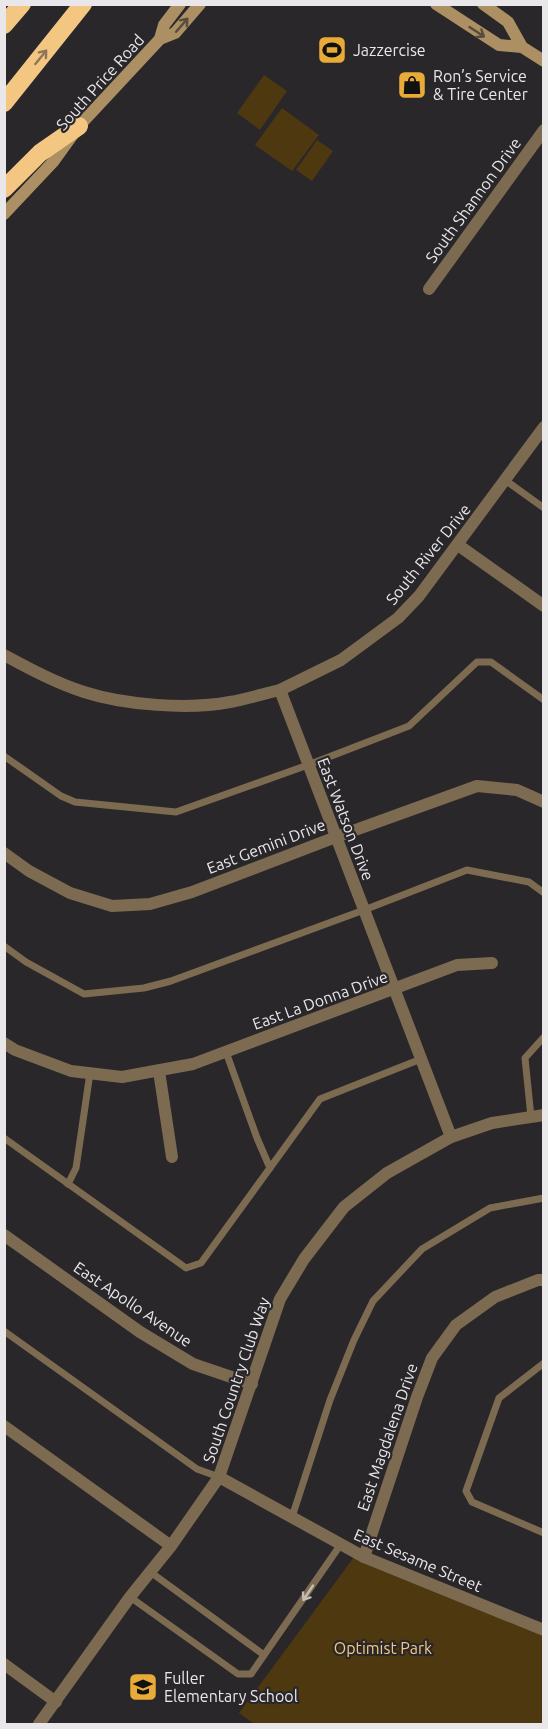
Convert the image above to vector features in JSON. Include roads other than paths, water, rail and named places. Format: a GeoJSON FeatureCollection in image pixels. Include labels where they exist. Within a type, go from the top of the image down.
{"type":"FeatureCollection","features":[{"type":"Feature","properties":{"kind":"highway"},"geometry":{"type":"LineString","coordinates":[[4,26],[22,4]]}},
{"type":"Feature","properties":{"kind":"highway"},"geometry":{"type":"LineString","coordinates":[[4,103],[83,4]]}},
{"type":"Feature","properties":{"kind":"highway"},"geometry":{"type":"LineString","coordinates":[[4,189],[40,153],[79,126]]}},
{"type":"Feature","properties":{"kind":"main road"},"geometry":{"type":"LineString","coordinates":[[160,39],[164,25],[180,4]]}},
{"type":"Feature","properties":{"kind":"main road","name":"South Price Road"},"geometry":{"type":"LineString","coordinates":[[4,214],[53,162],[79,126],[160,39],[175,33],[200,4]]}},
{"type":"Feature","properties":{"kind":"main road"},"geometry":{"type":"LineString","coordinates":[[436,4],[498,45],[522,47]]}},
{"type":"Feature","properties":{"kind":"main road"},"geometry":{"type":"LineString","coordinates":[[483,4],[508,22],[522,47],[543,61]]}},
{"type":"Feature","properties":{"kind":"street","name":"South Shannon Drive"},"geometry":{"type":"LineString","coordinates":[[429,289],[543,130]]}},
{"type":"Feature","properties":{"kind":"street","name":"South River Drive"},"geometry":{"type":"LineString","coordinates":[[280,690],[340,660],[398,618],[419,596],[458,545],[543,427]]}},
{"type":"Feature","properties":{"kind":"street"},"geometry":{"type":"LineString","coordinates":[[458,545],[543,606]]}},
{"type":"Feature","properties":{"kind":"street"},"geometry":{"type":"LineString","coordinates":[[4,655],[39,674],[86,693],[134,702],[179,706],[229,702],[280,690]]}},
{"type":"Feature","properties":{"kind":"street","name":"East Watson Drive"},"geometry":{"type":"LineString","coordinates":[[280,690],[451,1137]]}},
{"type":"Feature","properties":{"kind":"street","name":"East Gemini Drive"},"geometry":{"type":"LineString","coordinates":[[4,853],[29,871],[70,893],[112,906],[150,904],[192,892],[477,786],[517,790],[543,802]]}},
{"type":"Feature","properties":{"kind":"street","name":"East La Donna Drive"},"geometry":{"type":"LineString","coordinates":[[4,1043],[15,1050],[71,1071],[122,1077],[159,1071],[193,1064],[457,965],[492,963]]}},
{"type":"Feature","properties":{"kind":"street"},"geometry":{"type":"LineString","coordinates":[[159,1071],[172,1157]]}},
{"type":"Feature","properties":{"kind":"street"},"geometry":{"type":"LineString","coordinates":[[451,1137],[492,1123],[537,1116]]}},
{"type":"Feature","properties":{"kind":"street","name":"South Country Club Way"},"geometry":{"type":"LineString","coordinates":[[39,1725],[219,1477],[280,1299],[304,1259],[344,1207],[387,1173],[451,1137]]}},
{"type":"Feature","properties":{"kind":"street","name":"East Apollo Avenue"},"geometry":{"type":"LineString","coordinates":[[4,1235],[140,1332],[193,1364],[252,1384]]}},
{"type":"Feature","properties":{"kind":"street","name":"East Magdalena Drive"},"geometry":{"type":"LineString","coordinates":[[364,1557],[417,1396],[432,1358],[456,1325],[495,1296],[543,1280]]}},
{"type":"Feature","properties":{"kind":"street"},"geometry":{"type":"LineString","coordinates":[[4,1426],[171,1546]]}},
{"type":"Feature","properties":{"kind":"street","name":"East Sesame Street"},"geometry":{"type":"LineString","coordinates":[[219,1477],[364,1557],[543,1630]]}},
{"type":"Feature","properties":{"kind":"street"},"geometry":{"type":"LineString","coordinates":[[4,1664],[56,1702]]}},
{"type":"Feature","properties":{"kind":"lane"},"geometry":{"type":"LineString","coordinates":[[505,480],[543,508]]}},
{"type":"Feature","properties":{"kind":"lane"},"geometry":{"type":"LineString","coordinates":[[4,756],[61,796],[75,802],[176,812],[409,726],[477,662],[491,662],[543,700]]}},
{"type":"Feature","properties":{"kind":"lane"},"geometry":{"type":"LineString","coordinates":[[4,946],[26,962],[84,994],[144,988],[171,981],[467,870],[529,882],[543,893]]}},
{"type":"Feature","properties":{"kind":"lane"},"geometry":{"type":"LineString","coordinates":[[537,1116],[525,1058],[543,1037]]}},
{"type":"Feature","properties":{"kind":"lane"},"geometry":{"type":"LineString","coordinates":[[226,1052],[270,1168]]}},
{"type":"Feature","properties":{"kind":"lane"},"geometry":{"type":"LineString","coordinates":[[4,1138],[186,1268],[201,1263],[320,1099],[421,1059]]}},
{"type":"Feature","properties":{"kind":"lane"},"geometry":{"type":"LineString","coordinates":[[68,1184],[76,1168],[90,1073]]}},
{"type":"Feature","properties":{"kind":"lane"},"geometry":{"type":"LineString","coordinates":[[292,1517],[330,1400],[354,1340],[373,1301],[422,1248],[490,1208],[543,1198]]}},
{"type":"Feature","properties":{"kind":"lane"},"geometry":{"type":"LineString","coordinates":[[4,1331],[197,1469],[219,1477]]}},
{"type":"Feature","properties":{"kind":"lane"},"geometry":{"type":"LineString","coordinates":[[543,1363],[499,1398],[466,1491],[472,1502],[543,1533]]}},
{"type":"Feature","properties":{"kind":"lane"},"geometry":{"type":"LineString","coordinates":[[130,1597],[238,1674],[251,1674],[341,1545]]}},
{"type":"Feature","properties":{"kind":"lane"},"geometry":{"type":"LineString","coordinates":[[150,1571],[264,1655]]}},
{"type":"Feature","properties":{"kind":"place","name":"Jazzercise"},"geometry":{"type":"Point","coordinates":[332,50]}},
{"type":"Feature","properties":{"kind":"place","name":"Ron’s Service & Tire Center"},"geometry":{"type":"Point","coordinates":[412,85]}},
{"type":"Feature","properties":{"kind":"place","name":"Fuller Elementary School"},"geometry":{"type":"Point","coordinates":[143,1687]}},
{"type":"Feature","properties":{"kind":"park label","name":"Optimist Park"},"geometry":{"type":"Point","coordinates":[383,1648]}}]}
